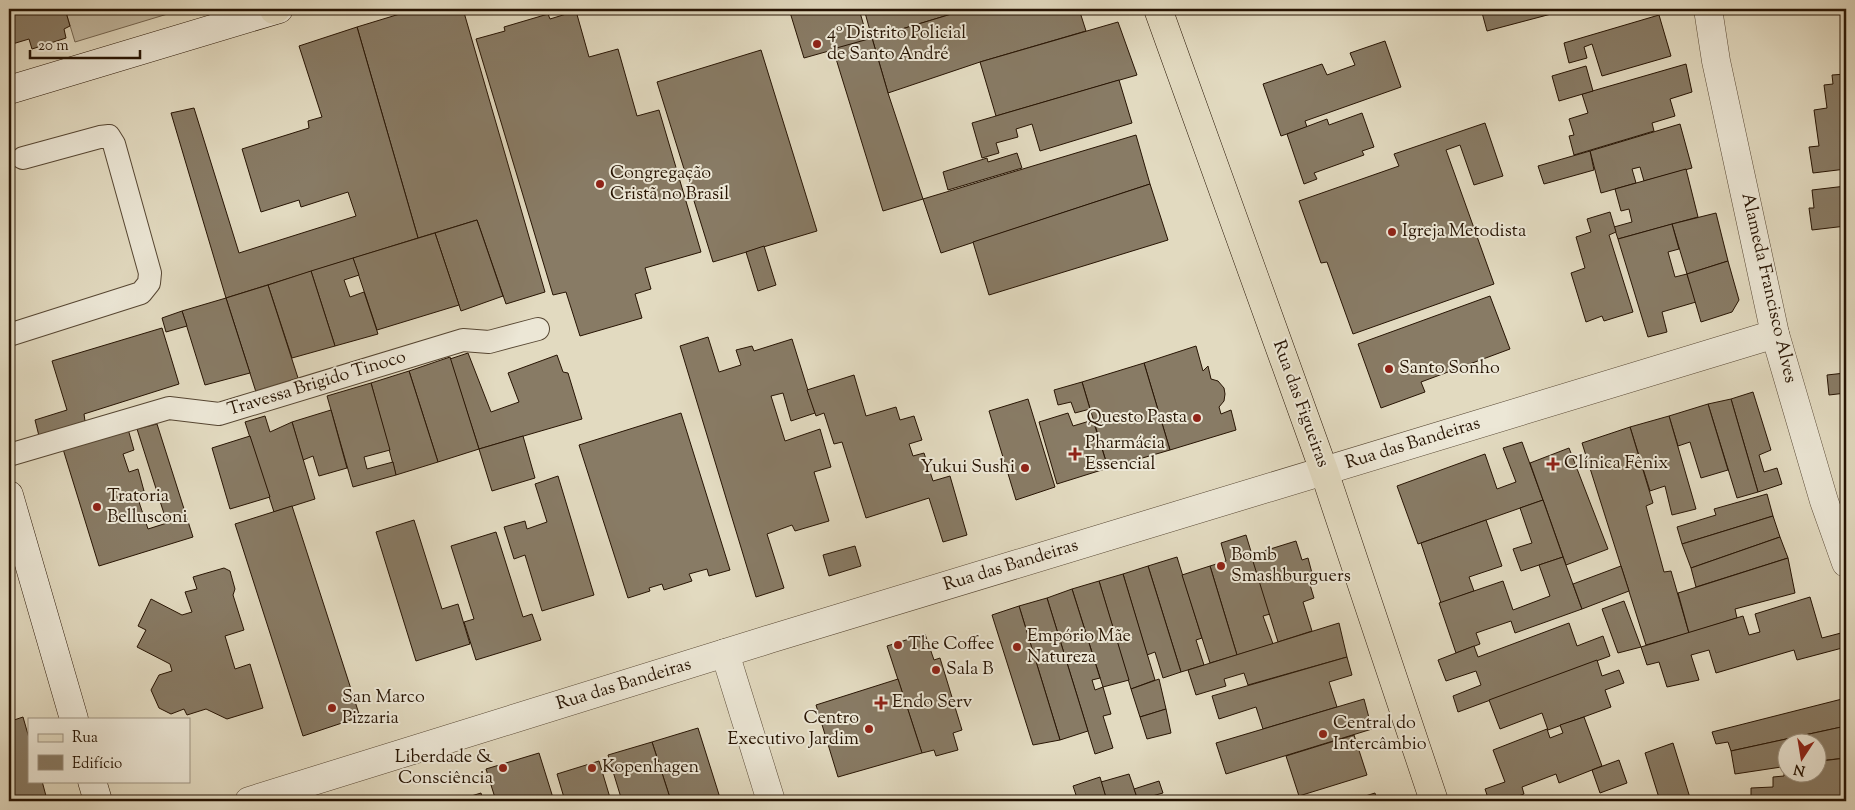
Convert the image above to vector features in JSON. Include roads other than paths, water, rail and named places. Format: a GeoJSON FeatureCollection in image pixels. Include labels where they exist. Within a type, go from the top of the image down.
{"type":"FeatureCollection","features":[{"type":"Feature","properties":{"kind":"main road","name":"Rua das Figueiras"},"geometry":{"type":"LineString","coordinates":[[1158,9],[1324,471],[1434,801]]}},
{"type":"Feature","properties":{"kind":"street"},"geometry":{"type":"LineString","coordinates":[[9,90],[277,9]]}},
{"type":"Feature","properties":{"kind":"street","name":"Alameda Francisco Alves"},"geometry":{"type":"LineString","coordinates":[[1708,9],[1716,61],[1775,334],[1824,501],[1846,563]]}},
{"type":"Feature","properties":{"kind":"street","name":"Rua das Bandeiras"},"geometry":{"type":"LineString","coordinates":[[249,801],[725,653],[1775,334]]}},
{"type":"Feature","properties":{"kind":"street"},"geometry":{"type":"LineString","coordinates":[[9,495],[74,718]]}},
{"type":"Feature","properties":{"kind":"street"},"geometry":{"type":"LineString","coordinates":[[725,653],[771,801]]}},
{"type":"Feature","properties":{"kind":"street"},"geometry":{"type":"LineString","coordinates":[[92,782],[98,801]]}},
{"type":"Feature","properties":{"kind":"lane"},"geometry":{"type":"LineString","coordinates":[[9,335],[141,293],[149,283],[150,273],[114,144],[109,136],[24,158]]}},
{"type":"Feature","properties":{"kind":"lane","name":"Travessa Brigido Tinoco"},"geometry":{"type":"LineString","coordinates":[[9,455],[169,408],[219,414],[463,340],[489,342],[538,329]]}},
{"type":"Feature","properties":{"kind":"place","name":"4º Distrito Policial de Santo André"},"geometry":{"type":"Point","coordinates":[817,44]}},
{"type":"Feature","properties":{"kind":"place","name":"Congregação Cristã no Brasil"},"geometry":{"type":"Point","coordinates":[600,184]}},
{"type":"Feature","properties":{"kind":"place","name":"Igreja Metodista"},"geometry":{"type":"Point","coordinates":[1392,232]}},
{"type":"Feature","properties":{"kind":"place","name":"Santo Sonho"},"geometry":{"type":"Point","coordinates":[1389,369]}},
{"type":"Feature","properties":{"kind":"place","name":"Questo Pasta"},"geometry":{"type":"Point","coordinates":[1197,418]}},
{"type":"Feature","properties":{"kind":"place","name":"Pharmácia Essencial"},"geometry":{"type":"Point","coordinates":[1075,454]}},
{"type":"Feature","properties":{"kind":"place","name":"Clínica Fênix"},"geometry":{"type":"Point","coordinates":[1553,464]}},
{"type":"Feature","properties":{"kind":"place","name":"Yukui Sushi"},"geometry":{"type":"Point","coordinates":[1025,468]}},
{"type":"Feature","properties":{"kind":"place","name":"Tratoria Bellusconi"},"geometry":{"type":"Point","coordinates":[97,507]}},
{"type":"Feature","properties":{"kind":"place","name":"Bomb Smashburguers"},"geometry":{"type":"Point","coordinates":[1221,566]}},
{"type":"Feature","properties":{"kind":"place","name":"The Coffee"},"geometry":{"type":"Point","coordinates":[898,645]}},
{"type":"Feature","properties":{"kind":"place","name":"Empório Mãe Natureza"},"geometry":{"type":"Point","coordinates":[1017,647]}},
{"type":"Feature","properties":{"kind":"place","name":"Sala B"},"geometry":{"type":"Point","coordinates":[936,670]}},
{"type":"Feature","properties":{"kind":"place","name":"Endo Serv"},"geometry":{"type":"Point","coordinates":[881,703]}},
{"type":"Feature","properties":{"kind":"place","name":"San Marco Pizzaria"},"geometry":{"type":"Point","coordinates":[332,708]}},
{"type":"Feature","properties":{"kind":"place","name":"Centro Executivo Jardim"},"geometry":{"type":"Point","coordinates":[869,729]}},
{"type":"Feature","properties":{"kind":"place","name":"Central do Intercâmbio"},"geometry":{"type":"Point","coordinates":[1323,734]}},
{"type":"Feature","properties":{"kind":"place","name":"Liberdade & Consciência"},"geometry":{"type":"Point","coordinates":[503,768]}},
{"type":"Feature","properties":{"kind":"place","name":"Kopenhagen"},"geometry":{"type":"Point","coordinates":[592,768]}}]}
